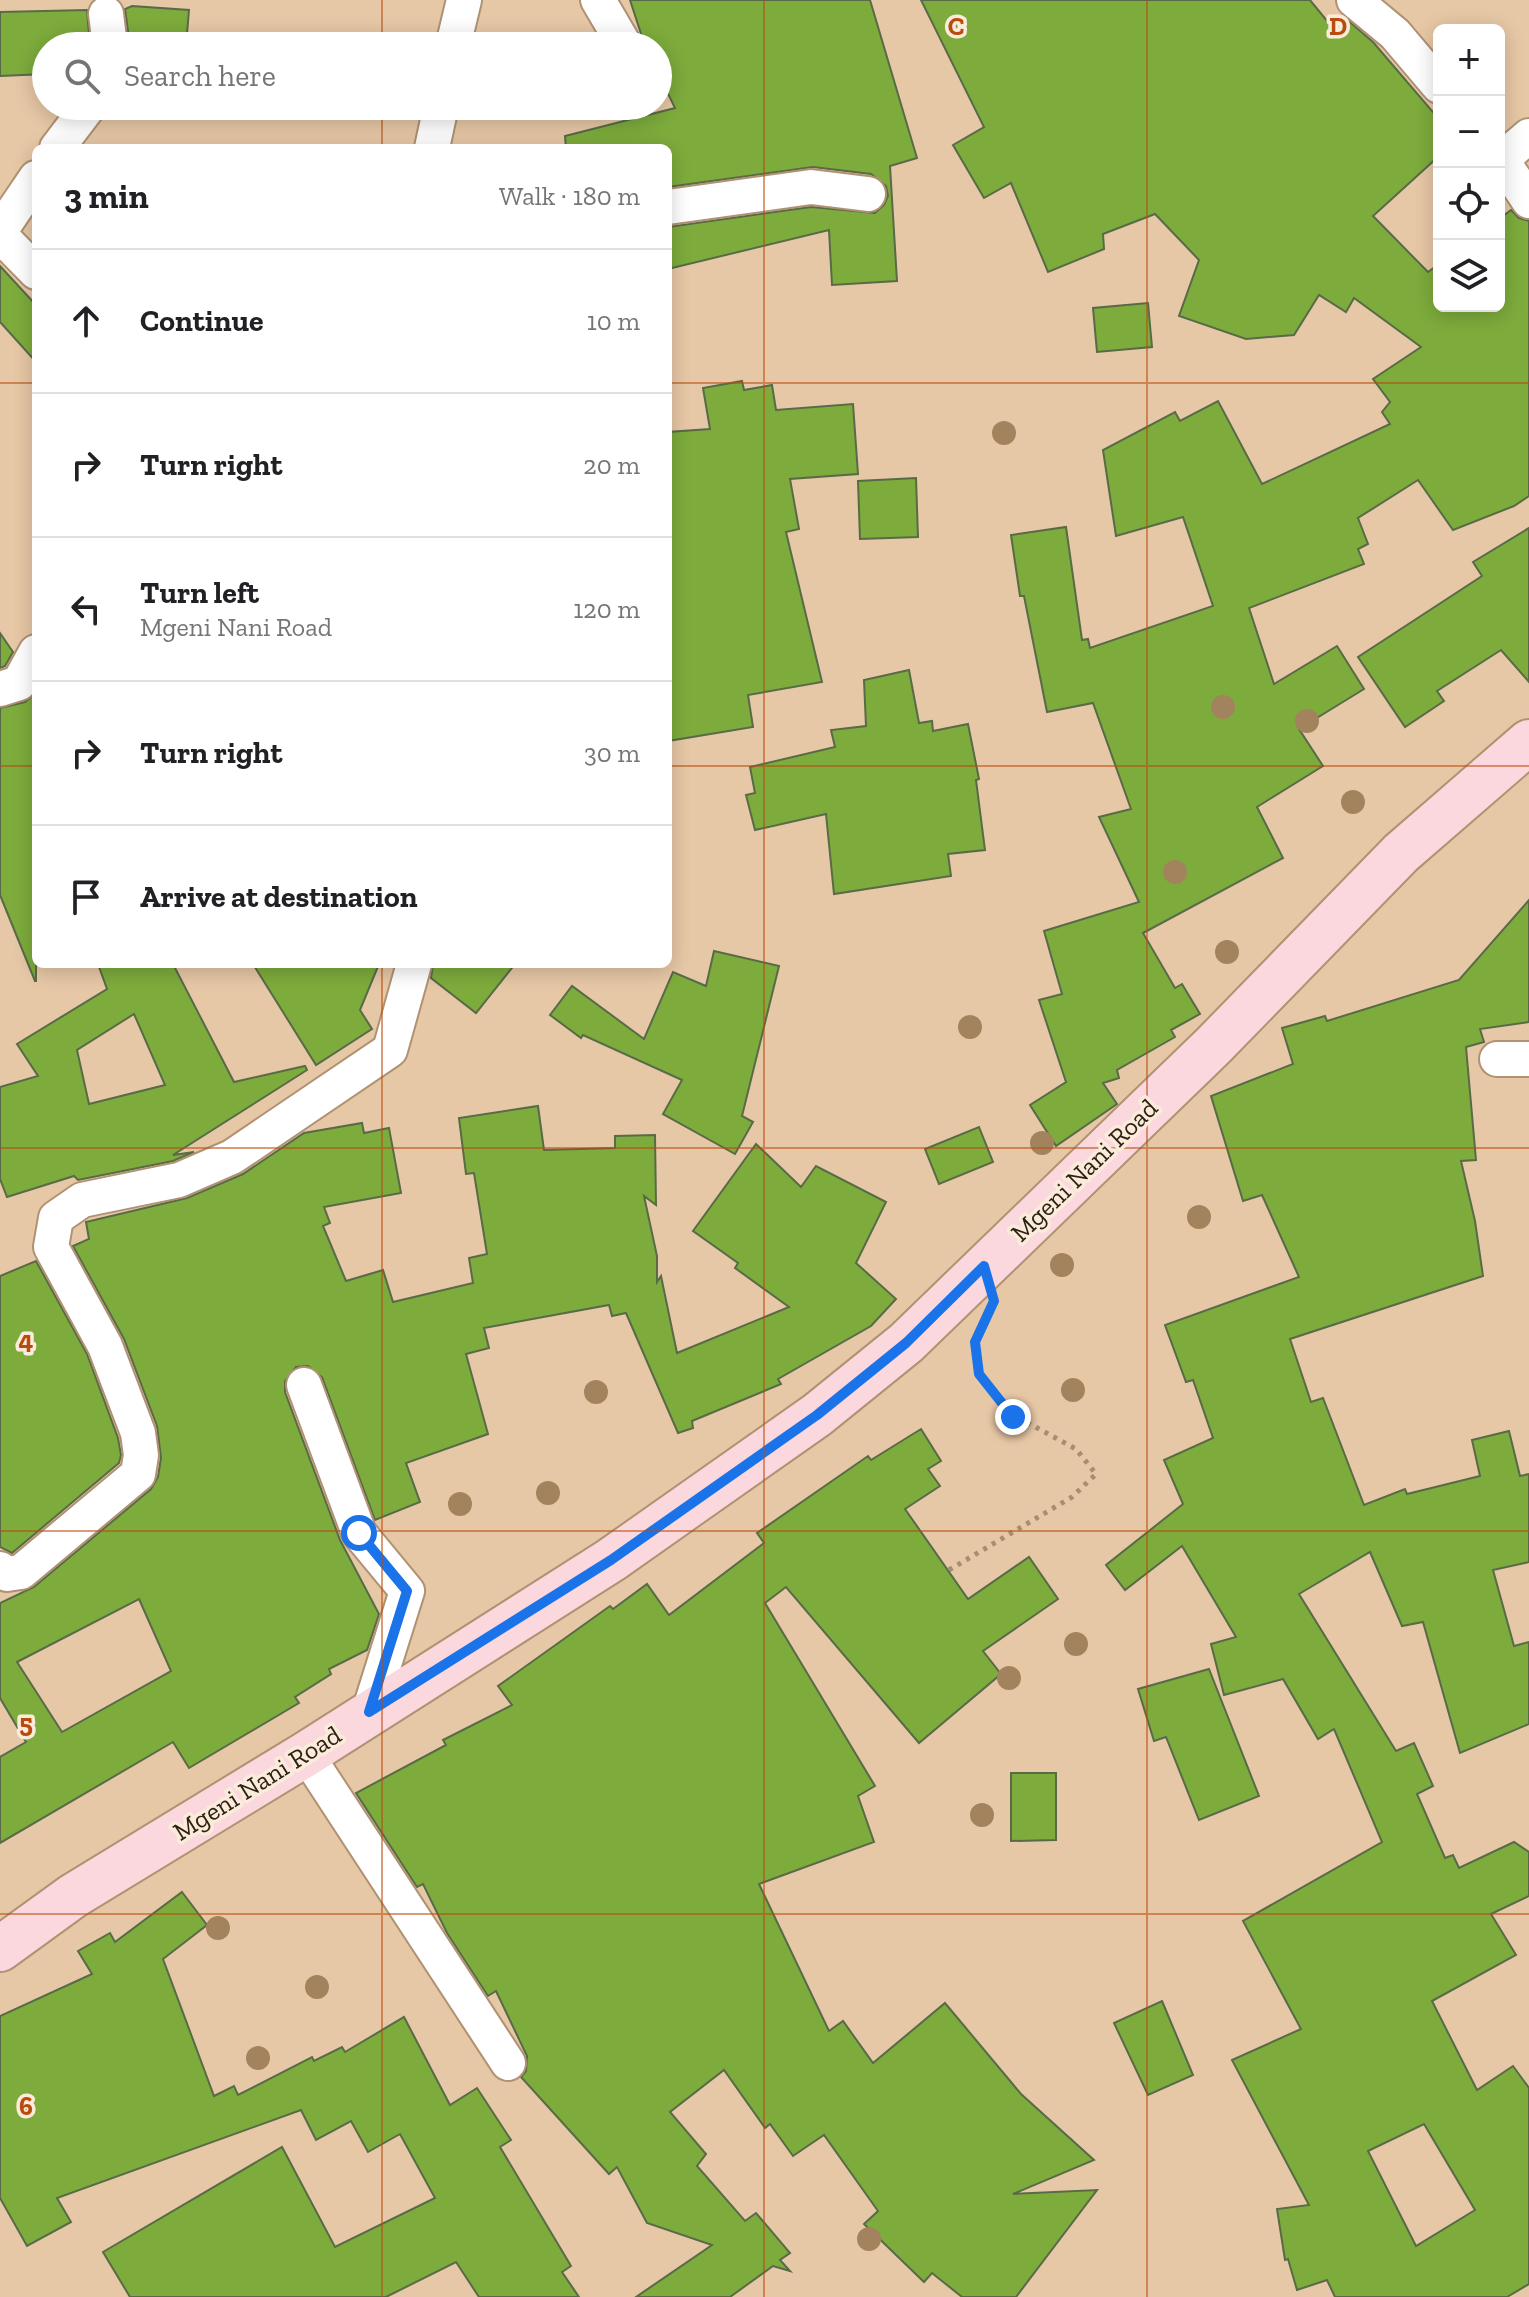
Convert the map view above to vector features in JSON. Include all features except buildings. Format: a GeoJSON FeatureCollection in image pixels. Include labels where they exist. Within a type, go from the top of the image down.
{"type":"FeatureCollection","features":[{"type":"Feature","properties":{"kind":"street"},"geometry":{"type":"LineString","coordinates":[[456,32],[464,0]]}},
{"type":"Feature","properties":{"kind":"street"},"geometry":{"type":"LineString","coordinates":[[598,0],[617,32]]}},
{"type":"Feature","properties":{"kind":"street"},"geometry":{"type":"LineString","coordinates":[[1354,0],[1395,34],[1433,79]]}},
{"type":"Feature","properties":{"kind":"street"},"geometry":{"type":"LineString","coordinates":[[60,144],[78,120]]}},
{"type":"Feature","properties":{"kind":"street"},"geometry":{"type":"LineString","coordinates":[[433,144],[438,120]]}},
{"type":"Feature","properties":{"kind":"street"},"geometry":{"type":"LineString","coordinates":[[1505,155],[1529,136]]}},
{"type":"Feature","properties":{"kind":"street"},"geometry":{"type":"LineString","coordinates":[[1505,164],[1529,201]]}},
{"type":"Feature","properties":{"kind":"street"},"geometry":{"type":"LineString","coordinates":[[32,184],[0,233],[32,268]]}},
{"type":"Feature","properties":{"kind":"street"},"geometry":{"type":"LineString","coordinates":[[672,206],[811,187],[868,194]]}},
{"type":"Feature","properties":{"kind":"street"},"geometry":{"type":"LineString","coordinates":[[0,689],[19,683],[32,659]]}},
{"type":"Feature","properties":{"kind":"street","name":"Mgeni Nani Road"},"geometry":{"type":"LineString","coordinates":[[0,1949],[73,1896],[306,1754],[611,1560],[817,1415],[906,1343],[1214,1045],[1401,853],[1529,742]]}},
{"type":"Feature","properties":{"kind":"street"},"geometry":{"type":"LineString","coordinates":[[0,1569],[7,1574],[21,1572],[138,1474],[138,1433],[105,1346],[51,1247],[56,1218],[82,1200],[179,1180],[232,1157],[390,1050],[413,968]]}},
{"type":"Feature","properties":{"kind":"street"},"geometry":{"type":"LineString","coordinates":[[304,1385],[359,1533],[407,1591],[369,1712]]}},
{"type":"Feature","properties":{"kind":"street"},"geometry":{"type":"LineString","coordinates":[[306,1754],[508,2063]]}},
{"type":"Feature","properties":{"kind":"path"},"geometry":{"type":"LineString","coordinates":[[949,1570],[1072,1497],[1096,1474],[1076,1449],[1004,1410],[979,1374],[975,1342],[981,1329]]}},
{"type":"Feature","properties":{"kind":"route"},"geometry":{"type":"LineString","coordinates":[[359,1533],[407,1591],[369,1712],[611,1560],[817,1415],[906,1343],[984,1266],[994,1301],[975,1342],[979,1374],[1004,1410],[1013,1417]]}}]}
